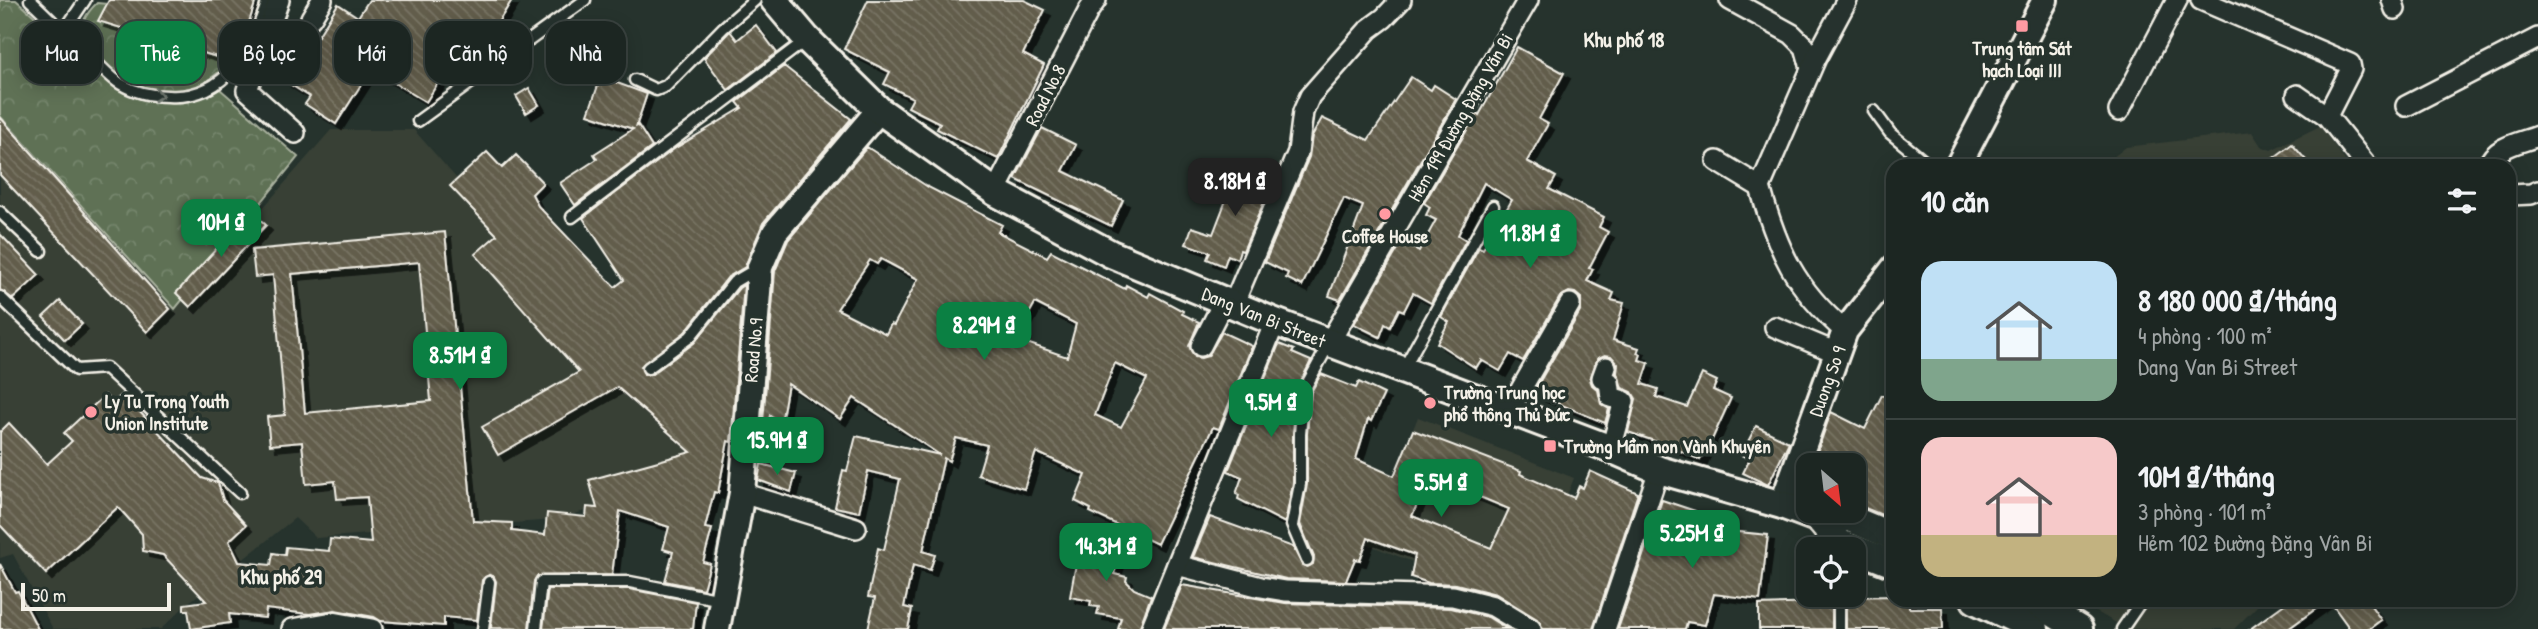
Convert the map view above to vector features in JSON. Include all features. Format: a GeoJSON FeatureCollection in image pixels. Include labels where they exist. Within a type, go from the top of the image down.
{"type":"FeatureCollection","features":[{"type":"Feature","properties":{"kind":"main road","name":"Dang Van Bi Street"},"geometry":{"type":"LineString","coordinates":[[774,0],[807,39],[879,110],[995,192],[1111,254],[1275,322],[1611,449],[1659,470],[1796,510]]}},
{"type":"Feature","properties":{"kind":"main road","name":"Dang Van Bi Street"},"geometry":{"type":"LineString","coordinates":[[1861,523],[1886,534]]}},
{"type":"Feature","properties":{"kind":"main road","name":"Dang Van Bi Street"},"geometry":{"type":"LineString","coordinates":[[1866,555],[1886,561]]}},
{"type":"Feature","properties":{"kind":"main road"},"geometry":{"type":"LineString","coordinates":[[1989,607],[2035,629]]}},
{"type":"Feature","properties":{"kind":"main road"},"geometry":{"type":"LineString","coordinates":[[2043,607],[2079,629]]}},
{"type":"Feature","properties":{"kind":"street"},"geometry":{"type":"LineString","coordinates":[[279,0],[247,90],[295,133]]}},
{"type":"Feature","properties":{"kind":"street"},"geometry":{"type":"LineString","coordinates":[[311,18],[322,0]]}},
{"type":"Feature","properties":{"kind":"street","name":"Road No.8"},"geometry":{"type":"LineString","coordinates":[[995,192],[1088,10],[1097,0]]}},
{"type":"Feature","properties":{"kind":"street"},"geometry":{"type":"LineString","coordinates":[[1201,346],[1228,303],[1298,152],[1303,112],[1310,96],[1368,29],[1384,18],[1401,0]]}},
{"type":"Feature","properties":{"kind":"street","name":"Hẻm 199 Đường Đặng Văn Bi"},"geometry":{"type":"LineString","coordinates":[[1329,343],[1528,0]]}},
{"type":"Feature","properties":{"kind":"street"},"geometry":{"type":"LineString","coordinates":[[1730,0],[1792,34],[1805,47],[1811,68]]}},
{"type":"Feature","properties":{"kind":"street"},"geometry":{"type":"LineString","coordinates":[[1841,342],[1786,263],[1770,224],[1760,187],[1811,68],[1847,0]]}},
{"type":"Feature","properties":{"kind":"street"},"geometry":{"type":"LineString","coordinates":[[1962,159],[2045,0]]}},
{"type":"Feature","properties":{"kind":"street"},"geometry":{"type":"LineString","coordinates":[[2119,111],[2177,0]]}},
{"type":"Feature","properties":{"kind":"street"},"geometry":{"type":"LineString","coordinates":[[2201,0],[2350,64],[2351,69],[2327,116]]}},
{"type":"Feature","properties":{"kind":"street"},"geometry":{"type":"LineString","coordinates":[[2406,106],[2538,38]]}},
{"type":"Feature","properties":{"kind":"street"},"geometry":{"type":"LineString","coordinates":[[2297,95],[2327,116],[2361,159]]}},
{"type":"Feature","properties":{"kind":"street","name":"Road No.9"},"geometry":{"type":"LineString","coordinates":[[717,629],[742,494],[760,267],[775,232],[879,110]]}},
{"type":"Feature","properties":{"kind":"street"},"geometry":{"type":"LineString","coordinates":[[2491,159],[2500,150],[2538,136]]}},
{"type":"Feature","properties":{"kind":"street"},"geometry":{"type":"LineString","coordinates":[[1717,161],[1760,187]]}},
{"type":"Feature","properties":{"kind":"street"},"geometry":{"type":"LineString","coordinates":[[2516,195],[2538,191]]}},
{"type":"Feature","properties":{"kind":"street","name":"Duong So 9"},"geometry":{"type":"LineString","coordinates":[[1782,505],[1841,342],[1886,280]]}},
{"type":"Feature","properties":{"kind":"street"},"geometry":{"type":"LineString","coordinates":[[1509,410],[1570,304]]}},
{"type":"Feature","properties":{"kind":"street"},"geometry":{"type":"LineString","coordinates":[[1151,629],[1275,322]]}},
{"type":"Feature","properties":{"kind":"street"},"geometry":{"type":"LineString","coordinates":[[1775,327],[1841,342]]}},
{"type":"Feature","properties":{"kind":"street"},"geometry":{"type":"LineString","coordinates":[[1606,366],[1602,378],[1609,382],[1611,397],[1624,401],[1611,449]]}},
{"type":"Feature","properties":{"kind":"street"},"geometry":{"type":"LineString","coordinates":[[1605,629],[1659,470]]}},
{"type":"Feature","properties":{"kind":"street"},"geometry":{"type":"LineString","coordinates":[[742,494],[856,528]]}},
{"type":"Feature","properties":{"kind":"street"},"geometry":{"type":"LineString","coordinates":[[1177,565],[1285,591],[1453,596],[1493,606],[1531,629]]}},
{"type":"Feature","properties":{"kind":"street"},"geometry":{"type":"LineString","coordinates":[[292,629],[333,622],[372,629]]}},
{"type":"Feature","properties":{"kind":"lane"},"geometry":{"type":"LineString","coordinates":[[30,0],[52,21]]}},
{"type":"Feature","properties":{"kind":"lane"},"geometry":{"type":"LineString","coordinates":[[71,21],[85,0]]}},
{"type":"Feature","properties":{"kind":"lane"},"geometry":{"type":"LineString","coordinates":[[102,68],[120,84],[148,94],[182,97],[209,88],[231,73],[253,41],[268,0]]}},
{"type":"Feature","properties":{"kind":"lane"},"geometry":{"type":"LineString","coordinates":[[418,121],[585,0]]}},
{"type":"Feature","properties":{"kind":"lane"},"geometry":{"type":"LineString","coordinates":[[635,80],[656,90],[666,86],[723,27],[755,0]]}},
{"type":"Feature","properties":{"kind":"lane"},"geometry":{"type":"LineString","coordinates":[[572,217],[807,39]]}},
{"type":"Feature","properties":{"kind":"lane"},"geometry":{"type":"LineString","coordinates":[[1874,111],[1890,133],[1922,159]]}},
{"type":"Feature","properties":{"kind":"lane"},"geometry":{"type":"LineString","coordinates":[[1402,371],[1493,205]]}},
{"type":"Feature","properties":{"kind":"lane"},"geometry":{"type":"LineString","coordinates":[[0,212],[41,251]]}},
{"type":"Feature","properties":{"kind":"lane"},"geometry":{"type":"LineString","coordinates":[[648,368],[690,337],[734,282],[760,267]]}},
{"type":"Feature","properties":{"kind":"lane"},"geometry":{"type":"LineString","coordinates":[[0,297],[76,370],[106,368],[240,493]]}},
{"type":"Feature","properties":{"kind":"lane"},"geometry":{"type":"LineString","coordinates":[[1307,560],[1292,525],[1300,484],[1300,434],[1304,390],[1329,343]]}},
{"type":"Feature","properties":{"kind":"lane"},"geometry":{"type":"LineString","coordinates":[[483,629],[489,582]]}},
{"type":"Feature","properties":{"kind":"lane"},"geometry":{"type":"LineString","coordinates":[[536,629],[541,582],[630,582],[723,600]]}},
{"type":"Feature","properties":{"kind":"lane"},"geometry":{"type":"LineString","coordinates":[[1839,607],[1839,629]]}},
{"type":"Feature","properties":{"kind":"lane"},"geometry":{"type":"LineString","coordinates":[[2122,629],[2137,607]]}},
{"type":"Feature","properties":{"kind":"shaded area"},"geometry":{"type":"Polygon","coordinates":[[[0,116],[175,309],[331,130],[414,130],[703,459],[691,480],[554,520],[316,538],[295,518],[188,603],[161,629],[53,629],[13,554],[0,558],[0,116]]]}},
{"type":"Feature","properties":{"kind":"shaded area"},"geometry":{"type":"Polygon","coordinates":[[[2320,126],[2344,159],[2111,159],[2126,147],[2252,132],[2261,146],[2271,150],[2320,126]]]}},
{"type":"Feature","properties":{"kind":"shaded area"},"geometry":{"type":"Polygon","coordinates":[[[1418,417],[1574,478],[1523,605],[1367,544],[1418,417]]]}},
{"type":"Feature","properties":{"kind":"shaded area"},"geometry":{"type":"Polygon","coordinates":[[[2088,607],[2256,607],[2234,629],[2127,629],[2088,607]]]}},
{"type":"Feature","properties":{"kind":"green space"},"geometry":{"type":"Polygon","coordinates":[[[0,0],[16,0],[40,21],[21,21],[21,84],[102,84],[102,74],[128,91],[159,101],[176,101],[220,89],[298,157],[175,309],[0,116],[0,0]]]}},
{"type":"Feature","properties":{"kind":"green space"},"geometry":{"type":"Polygon","coordinates":[[[97,3],[108,4],[100,21],[84,21],[97,3]]]}},
{"type":"Feature","properties":{"kind":"green space"},"geometry":{"type":"Polygon","coordinates":[[[102,22],[116,26],[116,73],[104,64],[102,22]]]}},
{"type":"Feature","properties":{"kind":"green space"},"geometry":{"type":"Polygon","coordinates":[[[205,53],[219,58],[219,71],[205,82],[205,53]]]}},
{"type":"Feature","properties":{"kind":"green space"},"geometry":{"type":"Polygon","coordinates":[[[202,84],[184,91],[168,92],[152,91],[136,85],[202,84]]]}},
{"type":"Feature","properties":{"kind":"building"},"geometry":{"type":"Polygon","coordinates":[[[109,0],[256,0],[249,21],[219,21],[219,58],[205,53],[205,21],[116,21],[116,26],[98,21],[109,0]]]}},
{"type":"Feature","properties":{"kind":"building"},"geometry":{"type":"Polygon","coordinates":[[[369,0],[512,0],[499,21],[425,21],[425,84],[437,84],[426,102],[396,84],[411,84],[411,21],[334,21],[334,84],[361,84],[336,124],[305,104],[310,97],[290,84],[320,84],[320,33],[338,4],[358,17],[369,0]]]}},
{"type":"Feature","properties":{"kind":"building"},"geometry":{"type":"Polygon","coordinates":[[[868,0],[1024,0],[1045,10],[1023,54],[1044,65],[998,159],[937,129],[940,123],[908,107],[913,98],[884,84],[890,72],[844,49],[868,0]]]}},
{"type":"Feature","properties":{"kind":"building"},"geometry":{"type":"Polygon","coordinates":[[[756,25],[777,53],[728,90],[704,58],[730,31],[737,40],[756,25]]]}},
{"type":"Feature","properties":{"kind":"building"},"geometry":{"type":"Polygon","coordinates":[[[1517,47],[1564,73],[1539,119],[1548,124],[1527,161],[1556,177],[1549,189],[1604,217],[1599,227],[1608,232],[1589,268],[1593,269],[1587,281],[1614,293],[1611,300],[1624,303],[1613,340],[1639,348],[1639,360],[1649,363],[1642,384],[1658,389],[1656,397],[1687,407],[1702,374],[1717,381],[1713,390],[1731,398],[1700,460],[1628,432],[1636,399],[1632,392],[1622,388],[1617,373],[1618,364],[1611,356],[1598,358],[1590,379],[1598,390],[1601,404],[1609,409],[1605,423],[1533,393],[1581,310],[1581,298],[1575,293],[1569,292],[1560,297],[1523,361],[1510,354],[1500,371],[1481,360],[1476,368],[1437,343],[1449,322],[1441,317],[1479,247],[1483,249],[1512,200],[1484,183],[1458,235],[1466,240],[1431,303],[1413,293],[1404,311],[1399,309],[1390,327],[1385,324],[1380,337],[1354,324],[1402,242],[1419,251],[1436,220],[1426,215],[1430,207],[1424,203],[1477,113],[1479,115],[1517,47]]]}},
{"type":"Feature","properties":{"kind":"building"},"geometry":{"type":"Polygon","coordinates":[[[784,66],[851,119],[763,223],[745,267],[728,277],[685,332],[641,366],[644,374],[652,374],[694,343],[744,285],[731,442],[728,441],[718,493],[714,492],[705,528],[712,529],[703,562],[710,564],[703,589],[665,581],[673,552],[663,549],[669,527],[620,511],[612,575],[537,576],[534,581],[529,629],[491,628],[496,582],[494,577],[489,575],[482,580],[477,620],[444,617],[444,626],[381,621],[374,617],[335,610],[309,614],[266,609],[265,618],[229,614],[230,623],[191,629],[188,610],[184,610],[184,604],[206,601],[163,555],[143,551],[142,534],[118,507],[46,574],[0,525],[0,432],[9,423],[47,464],[72,441],[64,433],[105,395],[112,403],[123,394],[202,478],[218,483],[223,500],[246,525],[229,541],[239,562],[271,565],[273,553],[285,555],[286,547],[329,551],[330,539],[371,543],[367,497],[337,499],[335,481],[306,484],[302,442],[270,445],[267,417],[285,415],[273,275],[255,277],[252,250],[445,232],[473,521],[512,523],[512,531],[545,535],[547,513],[586,517],[587,507],[597,508],[589,480],[691,452],[617,387],[498,455],[482,427],[579,372],[475,254],[497,235],[450,186],[487,152],[502,168],[516,155],[543,183],[532,194],[538,206],[615,287],[624,280],[583,218],[674,149],[742,108],[737,102],[784,66]],[[419,262],[292,274],[305,413],[431,401],[419,262]]]}},
{"type":"Feature","properties":{"kind":"building"},"geometry":{"type":"Polygon","coordinates":[[[1411,77],[1431,90],[1434,85],[1456,99],[1340,300],[1329,296],[1363,206],[1344,198],[1302,286],[1286,278],[1288,273],[1265,262],[1309,157],[1312,136],[1322,118],[1368,140],[1411,77]]]}},
{"type":"Feature","properties":{"kind":"building"},"geometry":{"type":"Polygon","coordinates":[[[599,84],[620,84],[647,94],[636,127],[638,125],[652,147],[575,205],[560,183],[597,159],[594,154],[633,129],[588,114],[599,84]]]}},
{"type":"Feature","properties":{"kind":"building"},"geometry":{"type":"Polygon","coordinates":[[[529,88],[539,105],[526,113],[516,96],[529,88]]]}},
{"type":"Feature","properties":{"kind":"building"},"geometry":{"type":"Polygon","coordinates":[[[0,117],[170,309],[147,332],[0,175],[0,117]]]}},
{"type":"Feature","properties":{"kind":"building"},"geometry":{"type":"Polygon","coordinates":[[[1042,128],[1076,145],[1063,171],[1123,200],[1111,226],[1015,179],[1042,128]]]}},
{"type":"Feature","properties":{"kind":"building"},"geometry":{"type":"Polygon","coordinates":[[[2292,144],[2305,159],[2272,159],[2292,144]]]}},
{"type":"Feature","properties":{"kind":"building"},"geometry":{"type":"Polygon","coordinates":[[[867,147],[928,187],[1002,225],[998,232],[1047,257],[1051,251],[1125,289],[1126,285],[1148,297],[1150,293],[1183,311],[1182,314],[1199,322],[1189,346],[1195,357],[1208,356],[1222,332],[1252,346],[1219,429],[1213,427],[1157,544],[1090,512],[1091,509],[1075,501],[1086,475],[1036,452],[1024,489],[978,475],[987,445],[956,438],[949,461],[944,458],[923,551],[935,555],[930,570],[913,565],[904,607],[912,609],[908,629],[868,629],[875,598],[868,597],[878,548],[884,550],[900,479],[868,471],[859,512],[835,507],[843,470],[847,471],[856,436],[940,455],[854,398],[840,419],[788,384],[781,423],[770,415],[764,448],[761,447],[775,271],[788,240],[867,147]],[[881,259],[877,264],[870,260],[837,309],[886,334],[891,324],[894,325],[918,279],[881,259]],[[1035,303],[1015,339],[1067,357],[1076,324],[1035,303]],[[1115,363],[1095,415],[1121,427],[1147,379],[1115,363]]]}},
{"type":"Feature","properties":{"kind":"building"},"geometry":{"type":"Polygon","coordinates":[[[1238,169],[1263,178],[1267,170],[1276,174],[1243,251],[1240,250],[1237,259],[1228,255],[1224,266],[1207,259],[1210,252],[1186,244],[1192,227],[1213,234],[1238,169]]]}},
{"type":"Feature","properties":{"kind":"building"},"geometry":{"type":"Polygon","coordinates":[[[251,211],[266,225],[190,307],[176,293],[251,211]]]}},
{"type":"Feature","properties":{"kind":"building"},"geometry":{"type":"Polygon","coordinates":[[[0,234],[39,275],[13,299],[0,290],[0,234]]]}},
{"type":"Feature","properties":{"kind":"building"},"geometry":{"type":"Polygon","coordinates":[[[60,301],[82,324],[65,340],[43,317],[60,301]]]}},
{"type":"Feature","properties":{"kind":"building"},"geometry":{"type":"Polygon","coordinates":[[[1279,344],[1311,361],[1297,389],[1293,433],[1293,483],[1285,523],[1238,499],[1239,495],[1236,494],[1242,477],[1228,471],[1279,344]]]}},
{"type":"Feature","properties":{"kind":"building"},"geometry":{"type":"Polygon","coordinates":[[[1321,374],[1356,388],[1359,382],[1384,394],[1371,421],[1368,419],[1356,459],[1394,476],[1413,430],[1521,471],[1520,474],[1574,498],[1579,486],[1583,488],[1590,471],[1638,493],[1593,629],[1543,629],[1537,619],[1496,594],[1456,584],[1429,583],[1411,577],[1415,555],[1368,538],[1360,560],[1355,559],[1346,581],[1286,579],[1193,557],[1210,517],[1293,547],[1302,565],[1307,567],[1313,564],[1314,557],[1300,524],[1307,484],[1307,434],[1311,392],[1321,374]],[[1429,476],[1412,516],[1491,548],[1509,509],[1429,476]]]}},
{"type":"Feature","properties":{"kind":"building"},"geometry":{"type":"Polygon","coordinates":[[[1882,395],[1886,397],[1886,517],[1866,508],[1866,453],[1817,453],[1831,412],[1865,429],[1882,395]]]}},
{"type":"Feature","properties":{"kind":"building"},"geometry":{"type":"Polygon","coordinates":[[[1756,426],[1789,442],[1768,485],[1743,473],[1750,459],[1741,455],[1756,426]]]}},
{"type":"Feature","properties":{"kind":"building"},"geometry":{"type":"Polygon","coordinates":[[[761,464],[796,473],[791,492],[758,480],[761,464]]]}},
{"type":"Feature","properties":{"kind":"building"},"geometry":{"type":"Polygon","coordinates":[[[1662,500],[1721,522],[1719,530],[1768,535],[1760,600],[1714,594],[1705,625],[1687,622],[1685,629],[1618,629],[1662,500]]]}},
{"type":"Feature","properties":{"kind":"building"},"geometry":{"type":"Polygon","coordinates":[[[1073,536],[1123,546],[1114,574],[1127,577],[1126,581],[1134,589],[1151,596],[1139,629],[1118,629],[1121,618],[1097,614],[1099,607],[1090,606],[1091,601],[1070,597],[1077,558],[1069,557],[1073,536]]]}},
{"type":"Feature","properties":{"kind":"building"},"geometry":{"type":"Polygon","coordinates":[[[0,564],[15,592],[18,591],[38,629],[0,629],[0,564]]]}},
{"type":"Feature","properties":{"kind":"building"},"geometry":{"type":"Polygon","coordinates":[[[1182,585],[1285,603],[1451,608],[1488,617],[1507,629],[1164,629],[1182,585]]]}},
{"type":"Feature","properties":{"kind":"building"},"geometry":{"type":"Polygon","coordinates":[[[548,589],[629,589],[696,602],[693,629],[543,629],[548,589]]]}},
{"type":"Feature","properties":{"kind":"building"},"geometry":{"type":"Polygon","coordinates":[[[1886,596],[1886,607],[1942,608],[1943,629],[1846,629],[1846,607],[1866,607],[1866,597],[1886,596]]]}},
{"type":"Feature","properties":{"kind":"building"},"geometry":{"type":"Polygon","coordinates":[[[1759,605],[1832,607],[1832,629],[1759,629],[1759,605]]]}},
{"type":"Feature","properties":{"kind":"building"},"geometry":{"type":"Polygon","coordinates":[[[2280,607],[2318,607],[2288,629],[2250,629],[2280,607]]]}},
{"type":"Feature","properties":{"kind":"building"},"geometry":{"type":"Polygon","coordinates":[[[2334,607],[2372,607],[2381,620],[2369,629],[2350,629],[2334,607]]]}},
{"type":"Feature","properties":{"kind":"place","name":"Trung tâm Sát hạch Loại III"},"geometry":{"type":"Point","coordinates":[2022,26]}},
{"type":"Feature","properties":{"kind":"place","name":"Coffee House"},"geometry":{"type":"Point","coordinates":[1385,214]}},
{"type":"Feature","properties":{"kind":"place","name":"Trường Trung học phổ thông Thủ Đức"},"geometry":{"type":"Point","coordinates":[1430,403]}},
{"type":"Feature","properties":{"kind":"place","name":"Ly Tu Trong Youth Union Institute"},"geometry":{"type":"Point","coordinates":[91,412]}},
{"type":"Feature","properties":{"kind":"place","name":"Trường Mầm non Vành Khuyên"},"geometry":{"type":"Point","coordinates":[1550,446]}},
{"type":"Feature","properties":{"kind":"district","name":"Khu phố 18"},"geometry":{"type":"Point","coordinates":[1624,39]}},
{"type":"Feature","properties":{"kind":"district","name":"Khu phố 29"},"geometry":{"type":"Point","coordinates":[281,576]}}]}
